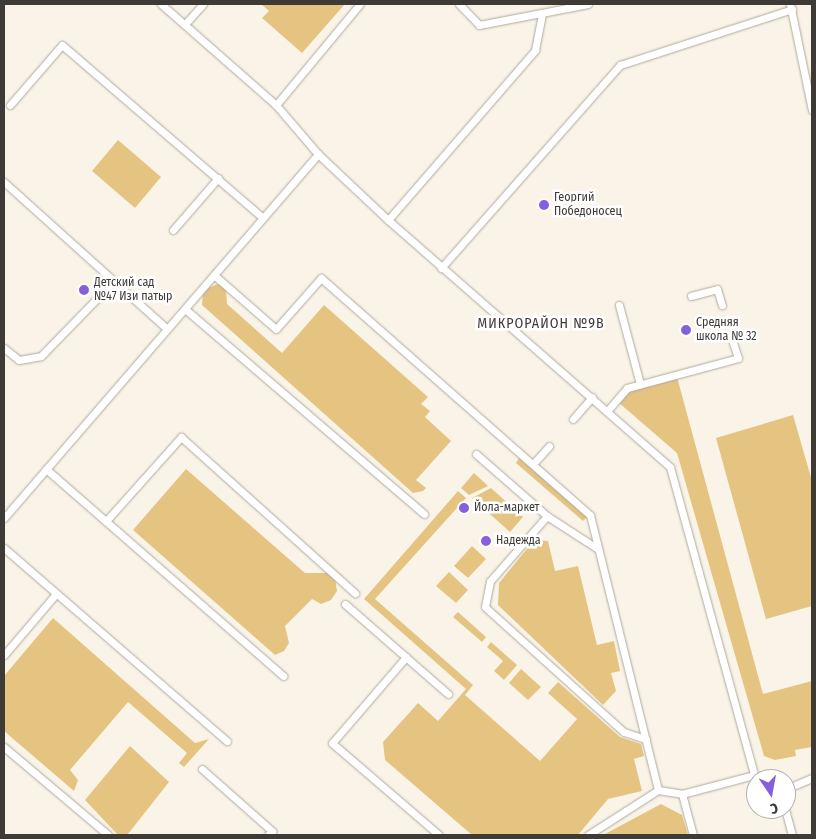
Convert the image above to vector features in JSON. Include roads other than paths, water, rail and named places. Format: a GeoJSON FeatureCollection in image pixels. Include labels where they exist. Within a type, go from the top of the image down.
{"type":"FeatureCollection","features":[{"type":"Feature","properties":{"kind":"lane"},"geometry":{"type":"LineString","coordinates":[[160,4],[276,105],[318,154],[441,268],[663,458],[674,477],[755,769]]}},
{"type":"Feature","properties":{"kind":"lane"},"geometry":{"type":"LineString","coordinates":[[185,24],[203,4]]}},
{"type":"Feature","properties":{"kind":"lane"},"geometry":{"type":"LineString","coordinates":[[276,105],[360,4]]}},
{"type":"Feature","properties":{"kind":"lane"},"geometry":{"type":"LineString","coordinates":[[459,4],[479,25],[542,15],[588,4]]}},
{"type":"Feature","properties":{"kind":"lane"},"geometry":{"type":"LineString","coordinates":[[441,268],[620,65],[791,7],[812,110]]}},
{"type":"Feature","properties":{"kind":"lane"},"geometry":{"type":"LineString","coordinates":[[388,220],[535,50],[542,15]]}},
{"type":"Feature","properties":{"kind":"lane"},"geometry":{"type":"LineString","coordinates":[[10,105],[62,45],[263,218]]}},
{"type":"Feature","properties":{"kind":"lane"},"geometry":{"type":"LineString","coordinates":[[4,518],[318,154]]}},
{"type":"Feature","properties":{"kind":"lane"},"geometry":{"type":"LineString","coordinates":[[173,230],[218,178]]}},
{"type":"Feature","properties":{"kind":"lane"},"geometry":{"type":"LineString","coordinates":[[4,182],[167,329]]}},
{"type":"Feature","properties":{"kind":"lane"},"geometry":{"type":"LineString","coordinates":[[214,275],[276,329],[321,278],[590,515],[658,790]]}},
{"type":"Feature","properties":{"kind":"lane"},"geometry":{"type":"LineString","coordinates":[[4,348],[19,360],[41,356],[114,281]]}},
{"type":"Feature","properties":{"kind":"lane"},"geometry":{"type":"LineString","coordinates":[[692,296],[717,288],[722,305]]}},
{"type":"Feature","properties":{"kind":"lane"},"geometry":{"type":"LineString","coordinates":[[619,305],[640,384]]}},
{"type":"Feature","properties":{"kind":"lane"},"geometry":{"type":"LineString","coordinates":[[185,309],[424,514]]}},
{"type":"Feature","properties":{"kind":"lane"},"geometry":{"type":"LineString","coordinates":[[608,410],[627,388],[738,358],[732,340]]}},
{"type":"Feature","properties":{"kind":"lane"},"geometry":{"type":"LineString","coordinates":[[573,419],[592,398]]}},
{"type":"Feature","properties":{"kind":"lane"},"geometry":{"type":"LineString","coordinates":[[106,521],[181,437],[355,593]]}},
{"type":"Feature","properties":{"kind":"lane"},"geometry":{"type":"LineString","coordinates":[[533,464],[549,446]]}},
{"type":"Feature","properties":{"kind":"lane"},"geometry":{"type":"LineString","coordinates":[[476,454],[547,516],[598,549]]}},
{"type":"Feature","properties":{"kind":"lane"},"geometry":{"type":"LineString","coordinates":[[46,469],[283,676]]}},
{"type":"Feature","properties":{"kind":"lane"},"geometry":{"type":"LineString","coordinates":[[547,516],[490,581],[485,608],[624,732],[646,739]]}},
{"type":"Feature","properties":{"kind":"lane"},"geometry":{"type":"LineString","coordinates":[[4,548],[227,741]]}},
{"type":"Feature","properties":{"kind":"lane"},"geometry":{"type":"LineString","coordinates":[[4,655],[56,594]]}},
{"type":"Feature","properties":{"kind":"lane"},"geometry":{"type":"LineString","coordinates":[[345,604],[448,694]]}},
{"type":"Feature","properties":{"kind":"lane"},"geometry":{"type":"LineString","coordinates":[[406,657],[332,743],[439,835]]}},
{"type":"Feature","properties":{"kind":"lane"},"geometry":{"type":"LineString","coordinates":[[4,747],[108,835]]}},
{"type":"Feature","properties":{"kind":"lane"},"geometry":{"type":"LineString","coordinates":[[202,769],[272,831],[268,835]]}},
{"type":"Feature","properties":{"kind":"lane"},"geometry":{"type":"LineString","coordinates":[[796,785],[812,778]]}},
{"type":"Feature","properties":{"kind":"lane"},"geometry":{"type":"LineString","coordinates":[[588,835],[658,790],[682,794],[746,779]]}},
{"type":"Feature","properties":{"kind":"lane"},"geometry":{"type":"LineString","coordinates":[[682,794],[693,835]]}},
{"type":"Feature","properties":{"kind":"lane"},"geometry":{"type":"LineString","coordinates":[[788,819],[792,835]]}},
{"type":"Feature","properties":{"kind":"place","name":"Георгий Победоносец"},"geometry":{"type":"Point","coordinates":[544,205]}},
{"type":"Feature","properties":{"kind":"place","name":"Детский сад №47 Изи патыр"},"geometry":{"type":"Point","coordinates":[84,290]}},
{"type":"Feature","properties":{"kind":"place","name":"Средняя школа № 32"},"geometry":{"type":"Point","coordinates":[686,330]}},
{"type":"Feature","properties":{"kind":"place","name":"Йола-маркет"},"geometry":{"type":"Point","coordinates":[464,508]}},
{"type":"Feature","properties":{"kind":"place","name":"Надежда"},"geometry":{"type":"Point","coordinates":[486,541]}},
{"type":"Feature","properties":{"kind":"district","name":"МИКРОРАЙОН №9В"},"geometry":{"type":"Point","coordinates":[541,324]}}]}
